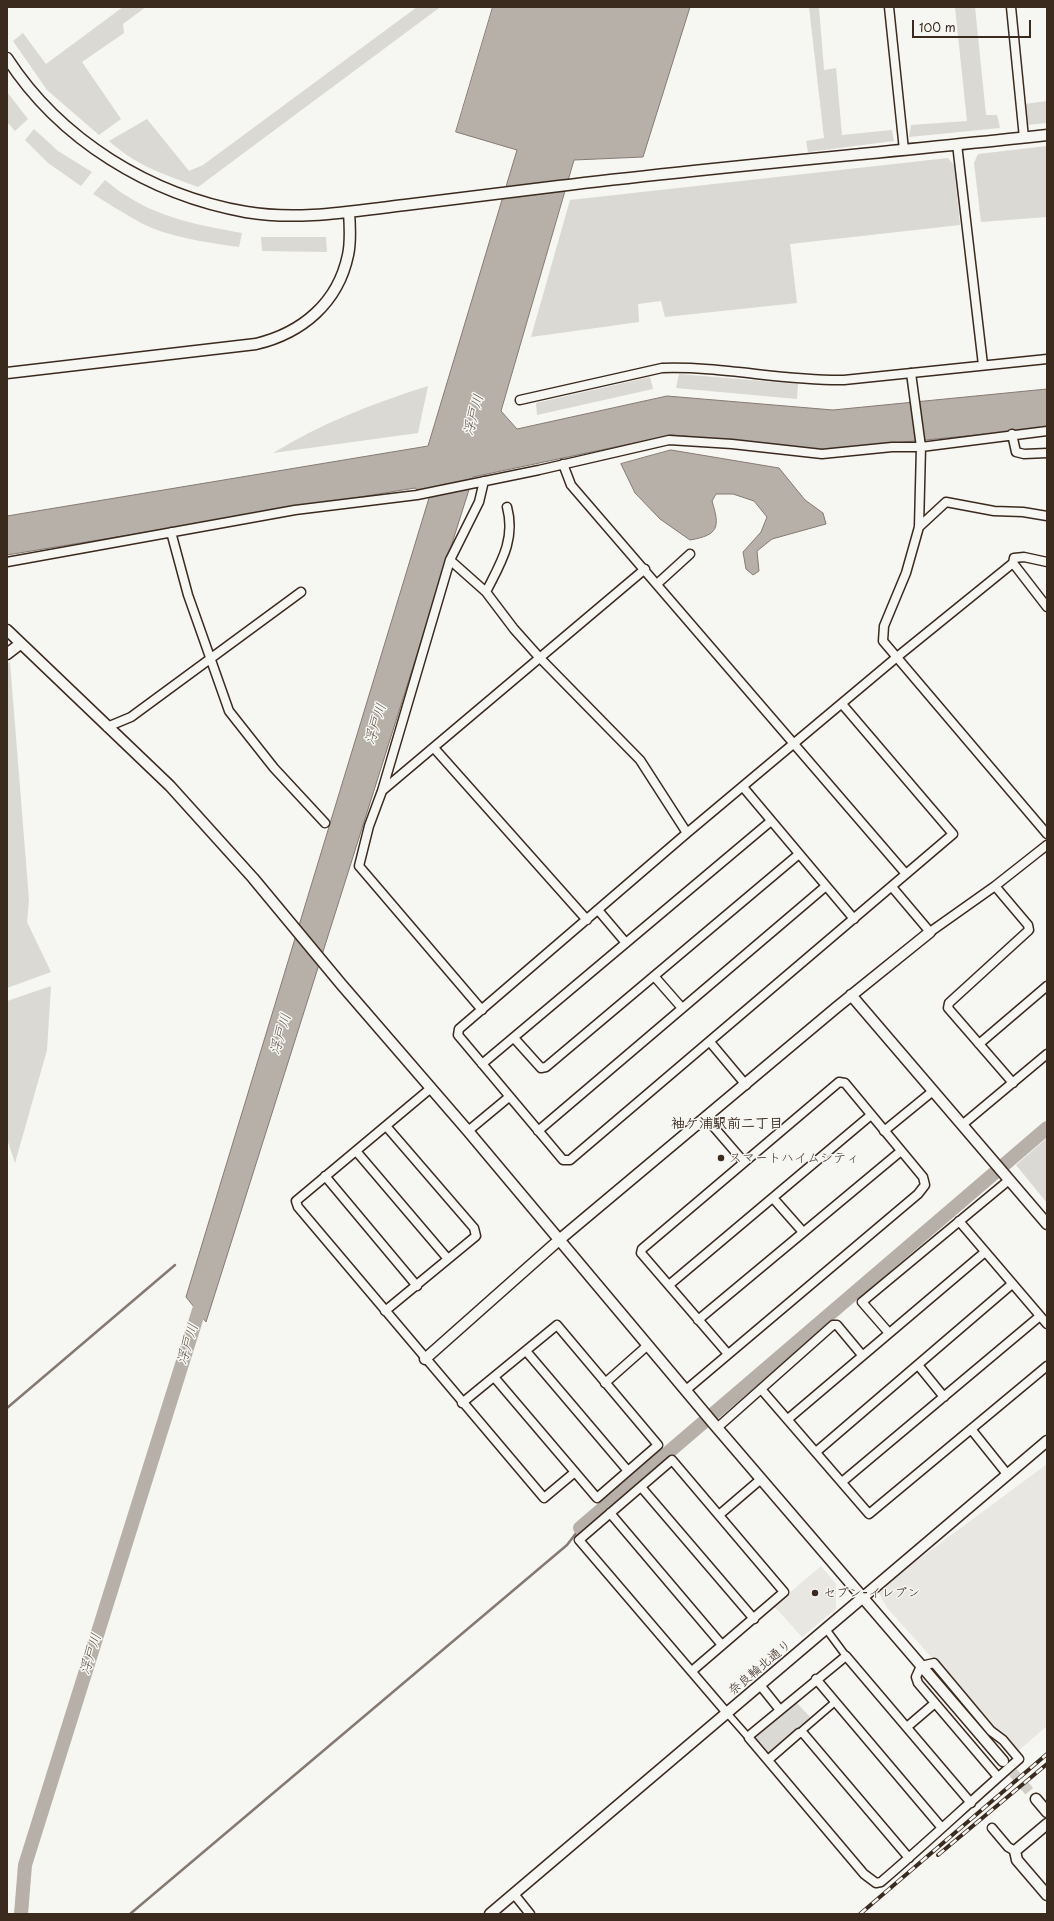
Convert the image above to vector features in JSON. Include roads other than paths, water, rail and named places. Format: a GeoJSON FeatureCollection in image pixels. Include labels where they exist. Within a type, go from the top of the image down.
{"type":"FeatureCollection","features":[{"type":"Feature","properties":{"kind":"street"},"geometry":{"type":"LineString","coordinates":[[889,7],[904,150]]}},
{"type":"Feature","properties":{"kind":"street"},"geometry":{"type":"LineString","coordinates":[[1010,7],[1024,138]]}},
{"type":"Feature","properties":{"kind":"street"},"geometry":{"type":"LineString","coordinates":[[7,58],[38,98],[77,137],[116,165],[170,190],[222,207],[272,215],[349,212],[576,184],[1047,135]]}},
{"type":"Feature","properties":{"kind":"street"},"geometry":{"type":"LineString","coordinates":[[957,144],[983,365]]}},
{"type":"Feature","properties":{"kind":"street"},"geometry":{"type":"LineString","coordinates":[[7,373],[256,344],[276,339],[293,332],[314,316],[338,285],[349,254],[349,212]]}},
{"type":"Feature","properties":{"kind":"street"},"geometry":{"type":"LineString","coordinates":[[520,400],[662,368],[678,367],[754,373],[811,380],[844,380],[1047,359]]}},
{"type":"Feature","properties":{"kind":"street"},"geometry":{"type":"LineString","coordinates":[[911,373],[921,447],[919,527],[906,573],[884,626],[883,641],[1046,830]]}},
{"type":"Feature","properties":{"kind":"street"},"geometry":{"type":"LineString","coordinates":[[7,562],[295,510],[422,494],[675,439],[822,454],[892,447],[921,447],[1012,434],[1047,431]]}},
{"type":"Feature","properties":{"kind":"street"},"geometry":{"type":"LineString","coordinates":[[1012,434],[1016,452],[1024,454],[1047,453]]}},
{"type":"Feature","properties":{"kind":"street"},"geometry":{"type":"LineString","coordinates":[[563,464],[571,486],[906,874]]}},
{"type":"Feature","properties":{"kind":"street"},"geometry":{"type":"LineString","coordinates":[[482,1010],[359,866],[369,826],[382,790],[450,560],[478,502],[484,481]]}},
{"type":"Feature","properties":{"kind":"street"},"geometry":{"type":"LineString","coordinates":[[919,527],[946,502],[994,511],[1023,512],[1047,516]]}},
{"type":"Feature","properties":{"kind":"street"},"geometry":{"type":"LineString","coordinates":[[486,592],[502,561],[510,532],[511,521],[507,507]]}},
{"type":"Feature","properties":{"kind":"street"},"geometry":{"type":"LineString","coordinates":[[171,532],[188,595],[212,658],[229,711],[274,768],[325,823]]}},
{"type":"Feature","properties":{"kind":"street"},"geometry":{"type":"LineString","coordinates":[[657,584],[690,554]]}},
{"type":"Feature","properties":{"kind":"street"},"geometry":{"type":"LineString","coordinates":[[842,704],[952,834],[854,920],[570,1160],[563,1160],[458,1035],[459,1029],[687,833],[897,657],[1013,563],[1014,558],[1024,557],[1047,562]]}},
{"type":"Feature","properties":{"kind":"street"},"geometry":{"type":"LineString","coordinates":[[450,560],[486,592],[514,630],[640,760],[687,833]]}},
{"type":"Feature","properties":{"kind":"street"},"geometry":{"type":"LineString","coordinates":[[1013,563],[1047,607]]}},
{"type":"Feature","properties":{"kind":"street"},"geometry":{"type":"LineString","coordinates":[[382,790],[434,748],[539,657],[645,570]]}},
{"type":"Feature","properties":{"kind":"street"},"geometry":{"type":"LineString","coordinates":[[107,727],[131,718],[301,592]]}},
{"type":"Feature","properties":{"kind":"street"},"geometry":{"type":"LineString","coordinates":[[7,630],[170,786],[201,819],[468,1131],[862,1598],[1003,1761]]}},
{"type":"Feature","properties":{"kind":"street"},"geometry":{"type":"LineString","coordinates":[[7,654],[20,644]]}},
{"type":"Feature","properties":{"kind":"street"},"geometry":{"type":"LineString","coordinates":[[434,748],[587,920]]}},
{"type":"Feature","properties":{"kind":"street"},"geometry":{"type":"LineString","coordinates":[[743,787],[854,920]]}},
{"type":"Feature","properties":{"kind":"street"},"geometry":{"type":"LineString","coordinates":[[482,1064],[771,821]]}},
{"type":"Feature","properties":{"kind":"street"},"geometry":{"type":"LineString","coordinates":[[425,1359],[559,1240],[851,995],[930,932],[995,886],[1047,844]]}},
{"type":"Feature","properties":{"kind":"street"},"geometry":{"type":"LineString","coordinates":[[514,1038],[541,1068],[546,1067],[799,854]]}},
{"type":"Feature","properties":{"kind":"street"},"geometry":{"type":"LineString","coordinates":[[538,1131],[826,886]]}},
{"type":"Feature","properties":{"kind":"street"},"geometry":{"type":"LineString","coordinates":[[995,886],[1028,925],[1029,930],[949,1002],[948,1008],[1013,1083]]}},
{"type":"Feature","properties":{"kind":"street"},"geometry":{"type":"LineString","coordinates":[[892,887],[930,932]]}},
{"type":"Feature","properties":{"kind":"street"},"geometry":{"type":"LineString","coordinates":[[598,910],[626,943]]}},
{"type":"Feature","properties":{"kind":"street"},"geometry":{"type":"LineString","coordinates":[[654,976],[682,1008]]}},
{"type":"Feature","properties":{"kind":"street"},"geometry":{"type":"LineString","coordinates":[[979,1044],[1047,986]]}},
{"type":"Feature","properties":{"kind":"street"},"geometry":{"type":"LineString","coordinates":[[851,995],[1047,1224]]}},
{"type":"Feature","properties":{"kind":"street"},"geometry":{"type":"LineString","coordinates":[[710,1042],[746,1084]]}},
{"type":"Feature","properties":{"kind":"street"},"geometry":{"type":"LineString","coordinates":[[962,1125],[1047,1054]]}},
{"type":"Feature","properties":{"kind":"street"},"geometry":{"type":"LineString","coordinates":[[686,1390],[918,1194],[925,1185],[923,1177],[845,1083],[839,1082],[642,1249],[641,1252],[728,1354]]}},
{"type":"Feature","properties":{"kind":"street"},"geometry":{"type":"LineString","coordinates":[[431,1088],[296,1201],[298,1207],[462,1403],[544,1498],[575,1472]]}},
{"type":"Feature","properties":{"kind":"street"},"geometry":{"type":"LineString","coordinates":[[884,1130],[933,1090]]}},
{"type":"Feature","properties":{"kind":"street"},"geometry":{"type":"LineString","coordinates":[[468,1131],[509,1097]]}},
{"type":"Feature","properties":{"kind":"street"},"geometry":{"type":"LineString","coordinates":[[669,1285],[871,1115]]}},
{"type":"Feature","properties":{"kind":"street"},"geometry":{"type":"LineString","coordinates":[[706,1118],[744,1162]]}},
{"type":"Feature","properties":{"kind":"street"},"geometry":{"type":"LineString","coordinates":[[385,1311],[476,1236],[474,1228],[386,1126]]}},
{"type":"Feature","properties":{"kind":"street"},"geometry":{"type":"LineString","coordinates":[[356,1151],[448,1259]]}},
{"type":"Feature","properties":{"kind":"street"},"geometry":{"type":"LineString","coordinates":[[698,1320],[901,1151]]}},
{"type":"Feature","properties":{"kind":"street"},"geometry":{"type":"LineString","coordinates":[[325,1176],[417,1286]]}},
{"type":"Feature","properties":{"kind":"street"},"geometry":{"type":"LineString","coordinates":[[889,1333],[862,1302],[1009,1180]]}},
{"type":"Feature","properties":{"kind":"street"},"geometry":{"type":"LineString","coordinates":[[773,1198],[803,1232]]}},
{"type":"Feature","properties":{"kind":"street"},"geometry":{"type":"LineString","coordinates":[[959,1221],[1047,1324]]}},
{"type":"Feature","properties":{"kind":"street"},"geometry":{"type":"LineString","coordinates":[[788,1419],[985,1252]]}},
{"type":"Feature","properties":{"kind":"street"},"geometry":{"type":"LineString","coordinates":[[816,1452],[1012,1284]]}},
{"type":"Feature","properties":{"kind":"street"},"geometry":{"type":"LineString","coordinates":[[842,1482],[1040,1316]]}},
{"type":"Feature","properties":{"kind":"street"},"geometry":{"type":"LineString","coordinates":[[462,1403],[557,1325],[658,1445],[597,1498],[494,1377]]}},
{"type":"Feature","properties":{"kind":"street"},"geometry":{"type":"LineString","coordinates":[[715,1425],[761,1389],[833,1325],[837,1325],[862,1355]]}},
{"type":"Feature","properties":{"kind":"street"},"geometry":{"type":"LineString","coordinates":[[605,1383],[648,1346]]}},
{"type":"Feature","properties":{"kind":"street"},"geometry":{"type":"LineString","coordinates":[[526,1351],[628,1471]]}},
{"type":"Feature","properties":{"kind":"street"},"geometry":{"type":"LineString","coordinates":[[918,1365],[944,1396]]}},
{"type":"Feature","properties":{"kind":"street"},"geometry":{"type":"LineString","coordinates":[[761,1389],[869,1514],[1047,1366]]}},
{"type":"Feature","properties":{"kind":"street"},"geometry":{"type":"LineString","coordinates":[[971,1429],[1007,1474]]}},
{"type":"Feature","properties":{"kind":"street","name":"奈良輪北通り"},"geometry":{"type":"LineString","coordinates":[[490,1914],[1047,1440]]}},
{"type":"Feature","properties":{"kind":"street"},"geometry":{"type":"LineString","coordinates":[[692,1671],[784,1592],[672,1460],[579,1540],[864,1874],[876,1883],[881,1882],[909,1858],[1019,1759],[1003,1740],[991,1731],[934,1663],[921,1666]]}},
{"type":"Feature","properties":{"kind":"street"},"geometry":{"type":"LineString","coordinates":[[719,1515],[762,1479]]}},
{"type":"Feature","properties":{"kind":"street"},"geometry":{"type":"LineString","coordinates":[[641,1487],[754,1619]]}},
{"type":"Feature","properties":{"kind":"street"},"geometry":{"type":"LineString","coordinates":[[610,1513],[722,1645]]}},
{"type":"Feature","properties":{"kind":"street"},"geometry":{"type":"LineString","coordinates":[[826,1629],[846,1656],[971,1803]]}},
{"type":"Feature","properties":{"kind":"street"},"geometry":{"type":"LineString","coordinates":[[749,1738],[750,1735],[816,1679],[846,1656]]}},
{"type":"Feature","properties":{"kind":"street"},"geometry":{"type":"LineString","coordinates":[[921,1666],[916,1677],[918,1683],[998,1777]]}},
{"type":"Feature","properties":{"kind":"street"},"geometry":{"type":"LineString","coordinates":[[816,1679],[942,1828]]}},
{"type":"Feature","properties":{"kind":"street"},"geometry":{"type":"LineString","coordinates":[[760,1684],[780,1710]]}},
{"type":"Feature","properties":{"kind":"street"},"geometry":{"type":"LineString","coordinates":[[768,1760],[835,1702]]}},
{"type":"Feature","properties":{"kind":"street"},"geometry":{"type":"LineString","coordinates":[[907,1727],[935,1703]]}},
{"type":"Feature","properties":{"kind":"street"},"geometry":{"type":"LineString","coordinates":[[799,1733],[803,1733],[909,1858]]}},
{"type":"Feature","properties":{"kind":"street"},"geometry":{"type":"LineString","coordinates":[[1036,1799],[1047,1812]]}},
{"type":"Feature","properties":{"kind":"street"},"geometry":{"type":"LineString","coordinates":[[1016,1851],[1047,1824]]}},
{"type":"Feature","properties":{"kind":"street"},"geometry":{"type":"LineString","coordinates":[[992,1828],[1008,1847],[1016,1851]]}},
{"type":"Feature","properties":{"kind":"street"},"geometry":{"type":"LineString","coordinates":[[1016,1851],[1017,1860],[1047,1895]]}},
{"type":"Feature","properties":{"kind":"street"},"geometry":{"type":"LineString","coordinates":[[514,1894],[530,1914]]}},
{"type":"Feature","properties":{"kind":"water"},"geometry":{"type":"Polygon","coordinates":[[[493,7],[690,7],[643,157],[574,160],[501,411],[517,429],[667,396],[833,410],[1047,389],[1047,428],[824,450],[672,435],[473,477],[206,1322],[186,1297],[429,498],[415,488],[7,555],[7,516],[428,446],[517,150],[456,132],[493,7]]]}},
{"type":"Feature","properties":{"kind":"water"},"geometry":{"type":"Polygon","coordinates":[[[671,450],[779,468],[805,500],[823,513],[826,524],[772,539],[757,551],[759,571],[753,575],[746,569],[743,552],[761,532],[767,517],[754,501],[733,494],[716,494],[712,501],[716,517],[715,528],[707,535],[690,540],[660,519],[635,493],[621,464],[671,450]]]}},
{"type":"Feature","properties":{"kind":"waterway"},"geometry":{"type":"LineString","coordinates":[[580,1528],[1047,1128]]}},
{"type":"Feature","properties":{"kind":"waterway"},"geometry":{"type":"LineString","coordinates":[[7,1408],[175,1265]]}},
{"type":"Feature","properties":{"kind":"waterway","name":"浮戸川"},"geometry":{"type":"LineString","coordinates":[[21,1914],[25,1865],[204,1294]]}},
{"type":"Feature","properties":{"kind":"waterway"},"geometry":{"type":"LineString","coordinates":[[130,1914],[567,1545],[580,1528]]}},
{"type":"Feature","properties":{"kind":"tunnel"},"geometry":{"type":"LineString","coordinates":[[1003,1761],[1036,1799]]}},
{"type":"Feature","properties":{"kind":"railway"},"geometry":{"type":"LineString","coordinates":[[860,1914],[1047,1754]]}},
{"type":"Feature","properties":{"kind":"railway"},"geometry":{"type":"LineString","coordinates":[[938,1855],[1047,1764]]}},
{"type":"Feature","properties":{"kind":"place","name":"スマートハイムシティ"},"geometry":{"type":"Point","coordinates":[721,1158]}},
{"type":"Feature","properties":{"kind":"place","name":"セブン-イレブン"},"geometry":{"type":"Point","coordinates":[815,1593]}},
{"type":"Feature","properties":{"kind":"district","name":"袖ケ浦駅前二丁目"},"geometry":{"type":"Point","coordinates":[727,1124]}}]}
